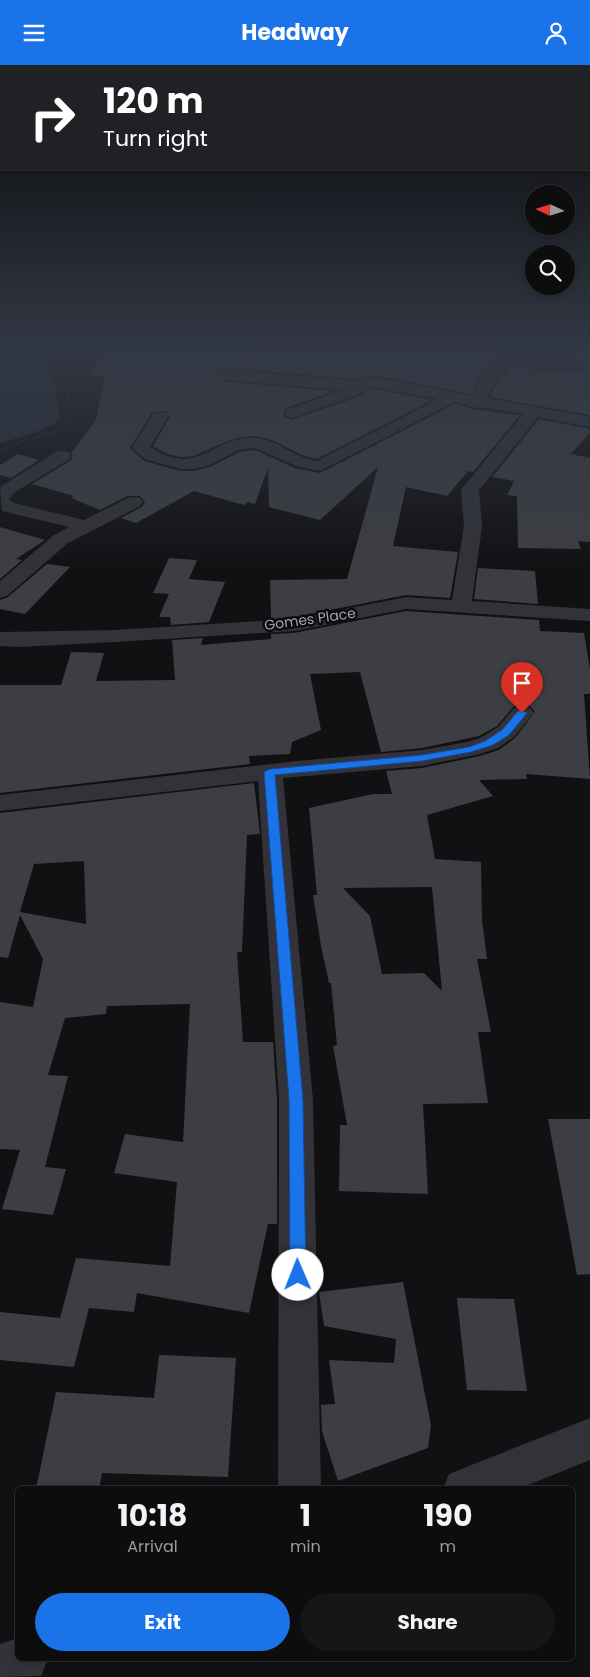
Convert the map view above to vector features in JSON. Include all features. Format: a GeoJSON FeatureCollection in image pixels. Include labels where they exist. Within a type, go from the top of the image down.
{"type":"FeatureCollection","features":[{"type":"Feature","properties":{"kind":"street"},"geometry":{"type":"LineString","coordinates":[[157,422],[147,440],[140,448],[146,453],[174,463],[190,466],[205,462],[238,444],[246,443],[265,445],[302,464],[320,466],[404,422]]}},
{"type":"Feature","properties":{"kind":"street"},"geometry":{"type":"LineString","coordinates":[[461,606],[473,526],[470,490],[525,422]]}},
{"type":"Feature","properties":{"kind":"street"},"geometry":{"type":"LineString","coordinates":[[62,456],[9,489],[0,499],[8,507],[86,526]]}},
{"type":"Feature","properties":{"kind":"street"},"geometry":{"type":"LineString","coordinates":[[0,592],[62,539],[134,502]]}},
{"type":"Feature","properties":{"kind":"street","name":"Gomes Place"},"geometry":{"type":"LineString","coordinates":[[0,639],[19,641],[284,625],[406,603],[590,615]]}},
{"type":"Feature","properties":{"kind":"street"},"geometry":{"type":"LineString","coordinates":[[0,803],[270,772],[422,758],[471,749],[489,743],[506,733],[522,713]]}},
{"type":"Feature","properties":{"kind":"street"},"geometry":{"type":"LineString","coordinates":[[270,772],[296,1100],[300,1486]]}},
{"type":"Feature","properties":{"kind":"street"},"geometry":{"type":"LineString","coordinates":[[472,1486],[590,1439]]}},
{"type":"Feature","properties":{"kind":"street"},"geometry":{"type":"LineString","coordinates":[[0,1668],[19,1661]]}},
{"type":"Feature","properties":{"kind":"path"},"geometry":{"type":"LineString","coordinates":[[0,451],[22,441],[63,429],[68,422]]}},
{"type":"Feature","properties":{"kind":"shaded area"},"geometry":{"type":"Polygon","coordinates":[[[0,422],[55,422],[50,426],[0,443],[0,422]]]}},
{"type":"Feature","properties":{"kind":"building"},"geometry":{"type":"Polygon","coordinates":[[[94,422],[146,422],[130,448],[144,461],[180,471],[193,471],[210,467],[239,452],[255,450],[295,468],[320,473],[419,422],[514,422],[473,472],[468,471],[447,496],[406,487],[393,546],[458,552],[450,598],[406,595],[294,617],[271,619],[270,580],[347,579],[378,467],[320,520],[269,507],[268,468],[255,504],[248,502],[244,505],[194,491],[136,523],[121,518],[142,507],[145,502],[140,496],[127,496],[100,510],[71,498],[74,496],[32,484],[70,461],[73,456],[71,453],[94,422]]]}},
{"type":"Feature","properties":{"kind":"building"},"geometry":{"type":"Polygon","coordinates":[[[167,422],[389,422],[317,459],[302,455],[272,440],[256,436],[241,437],[228,441],[193,456],[181,457],[168,454],[153,446],[167,422]]]}},
{"type":"Feature","properties":{"kind":"building"},"geometry":{"type":"Polygon","coordinates":[[[536,422],[555,422],[590,429],[590,432],[571,454],[590,458],[590,542],[578,541],[581,549],[518,548],[517,496],[507,495],[514,481],[492,477],[536,422]]]}},
{"type":"Feature","properties":{"kind":"building"},"geometry":{"type":"Polygon","coordinates":[[[18,454],[39,460],[11,478],[0,475],[0,465],[18,454]]]}},
{"type":"Feature","properties":{"kind":"building"},"geometry":{"type":"Polygon","coordinates":[[[0,527],[45,540],[16,559],[22,560],[0,579],[0,527]]]}},
{"type":"Feature","properties":{"kind":"building"},"geometry":{"type":"Polygon","coordinates":[[[169,558],[197,560],[189,579],[225,582],[209,622],[171,625],[170,617],[159,617],[169,594],[153,593],[169,558]]]}},
{"type":"Feature","properties":{"kind":"building"},"geometry":{"type":"Polygon","coordinates":[[[47,564],[70,567],[25,614],[0,609],[0,600],[8,597],[47,564]]]}},
{"type":"Feature","properties":{"kind":"building"},"geometry":{"type":"Polygon","coordinates":[[[478,568],[535,571],[538,604],[474,599],[478,568]]]}},
{"type":"Feature","properties":{"kind":"building"},"geometry":{"type":"Polygon","coordinates":[[[406,611],[539,620],[540,631],[584,633],[590,669],[590,694],[584,694],[590,779],[526,774],[527,779],[479,780],[493,796],[427,815],[435,859],[481,862],[482,920],[487,959],[477,959],[491,1032],[478,1032],[488,1103],[423,1104],[428,1194],[339,1191],[340,1125],[347,1125],[333,1046],[337,1045],[331,983],[329,983],[321,946],[313,895],[317,895],[309,808],[373,794],[392,794],[386,771],[422,768],[480,756],[499,750],[515,738],[535,712],[530,706],[522,704],[514,706],[497,726],[479,736],[422,748],[381,752],[360,672],[310,674],[321,730],[292,742],[290,754],[249,756],[250,764],[0,793],[0,685],[61,685],[71,652],[104,653],[96,681],[175,680],[172,640],[203,638],[201,645],[271,639],[271,634],[294,633],[406,611]],[[432,887],[343,888],[370,916],[382,974],[424,973],[442,991],[432,887]]]}},
{"type":"Feature","properties":{"kind":"building"},"geometry":{"type":"Polygon","coordinates":[[[254,783],[260,834],[247,835],[242,952],[237,952],[243,1042],[273,1042],[277,1100],[277,1224],[268,1224],[249,1313],[137,1293],[134,1312],[89,1308],[74,1367],[0,1360],[0,1312],[60,1318],[76,1258],[170,1266],[177,1182],[114,1173],[125,1134],[183,1142],[190,1004],[107,1006],[106,1014],[65,1018],[48,1075],[68,1076],[45,1167],[66,1169],[53,1215],[2,1209],[20,1150],[0,1149],[0,1002],[33,1007],[43,959],[20,915],[8,958],[0,957],[0,813],[254,783]],[[84,861],[34,864],[20,912],[86,924],[84,861]]]}},
{"type":"Feature","properties":{"kind":"building"},"geometry":{"type":"Polygon","coordinates":[[[548,1119],[590,1119],[590,1274],[577,1275],[548,1119]]]}},
{"type":"Feature","properties":{"kind":"building"},"geometry":{"type":"Polygon","coordinates":[[[403,1282],[431,1425],[428,1448],[338,1481],[322,1431],[321,1405],[335,1404],[329,1360],[394,1363],[396,1339],[324,1326],[319,1292],[403,1282]]]}},
{"type":"Feature","properties":{"kind":"building"},"geometry":{"type":"Polygon","coordinates":[[[457,1298],[514,1299],[527,1391],[467,1390],[457,1298]]]}},
{"type":"Feature","properties":{"kind":"building"},"geometry":{"type":"Polygon","coordinates":[[[159,1355],[236,1358],[228,1477],[102,1473],[100,1486],[37,1486],[56,1392],[154,1398],[159,1355]]]}},
{"type":"Feature","properties":{"kind":"route"},"geometry":{"type":"LineString","coordinates":[[298,1275],[296,1100],[270,772],[422,758],[471,749],[489,743],[506,733],[522,713]]}}]}
